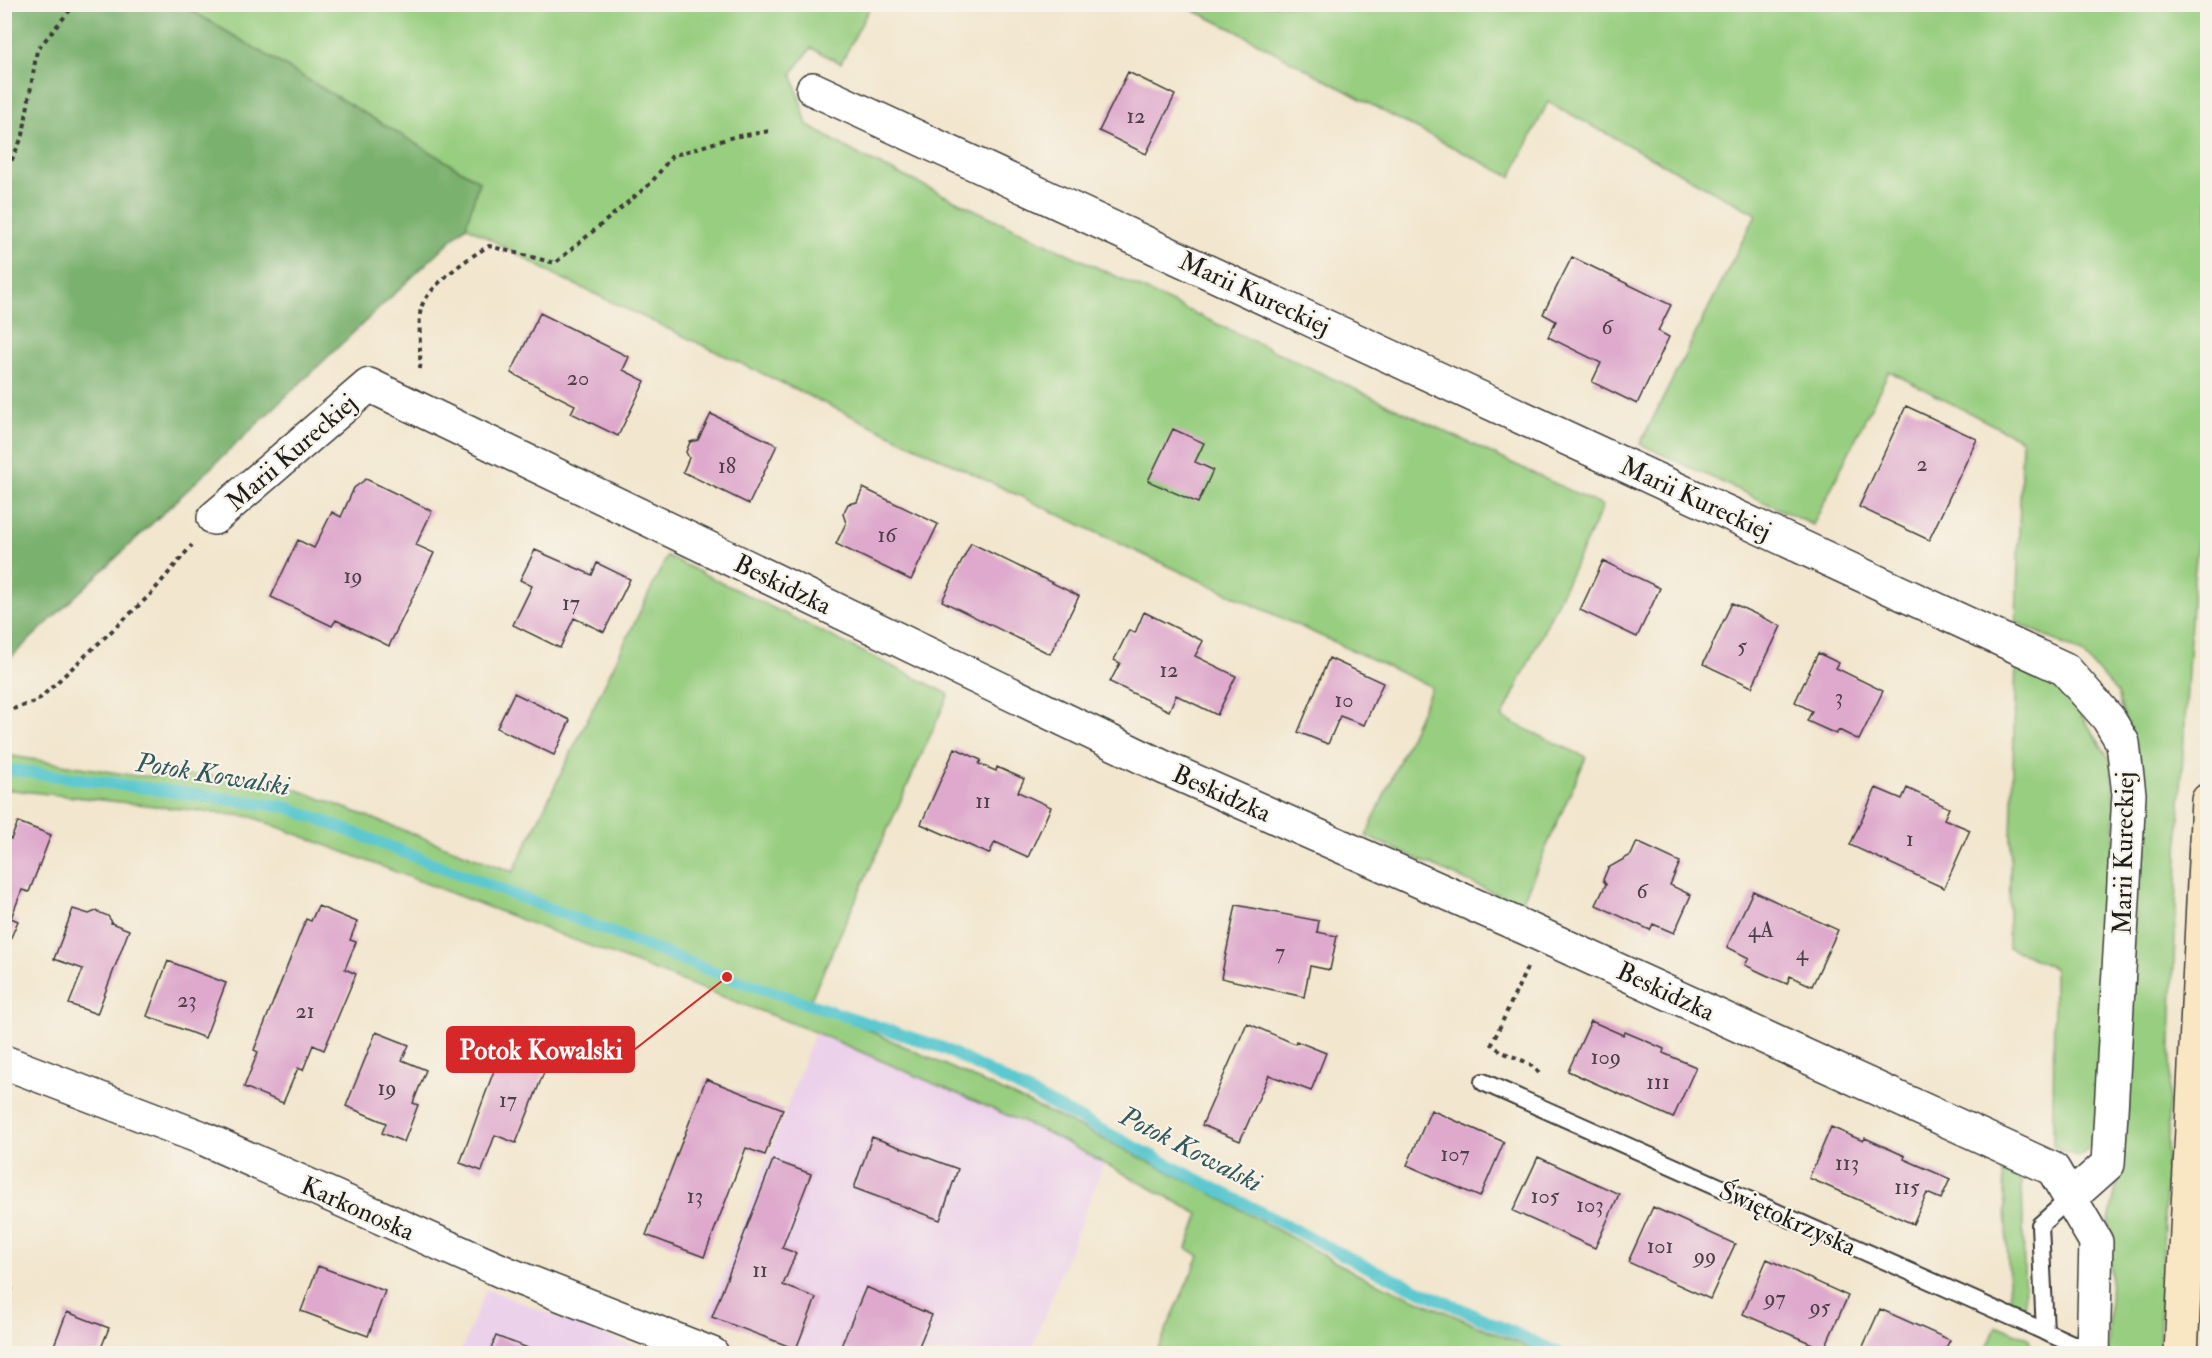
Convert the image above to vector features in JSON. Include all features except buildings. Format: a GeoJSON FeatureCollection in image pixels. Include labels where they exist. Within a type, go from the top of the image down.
{"type":"FeatureCollection","features":[{"type":"Feature","properties":{"kind":"main road"},"geometry":{"type":"LineString","coordinates":[[2181,1353],[2208,800]]}},
{"type":"Feature","properties":{"kind":"street","name":"Marii Kureckiej"},"geometry":{"type":"LineString","coordinates":[[813,88],[2066,669],[2108,718],[2123,743],[2129,794],[2108,1164],[2071,1197]]}},
{"type":"Feature","properties":{"kind":"street","name":"Marii Kureckiej"},"geometry":{"type":"LineString","coordinates":[[214,518],[369,385]]}},
{"type":"Feature","properties":{"kind":"street","name":"Beskidzka"},"geometry":{"type":"LineString","coordinates":[[369,385],[1165,768],[1528,929],[2053,1169],[2071,1197]]}},
{"type":"Feature","properties":{"kind":"street","name":"Karkonoska"},"geometry":{"type":"LineString","coordinates":[[4,1062],[200,1137],[506,1274],[712,1353]]}},
{"type":"Feature","properties":{"kind":"street","name":"Świętokrzyska"},"geometry":{"type":"LineString","coordinates":[[2071,1197],[2097,1242],[2093,1353]]}},
{"type":"Feature","properties":{"kind":"lane","name":"Świętokrzyska"},"geometry":{"type":"LineString","coordinates":[[1483,1082],[2093,1353]]}},
{"type":"Feature","properties":{"kind":"lane"},"geometry":{"type":"LineString","coordinates":[[2045,1332],[2040,1226],[2071,1197]]}},
{"type":"Feature","properties":{"kind":"path"},"geometry":{"type":"LineString","coordinates":[[4,177],[23,135],[37,50],[75,4]]}},
{"type":"Feature","properties":{"kind":"path"},"geometry":{"type":"LineString","coordinates":[[420,409],[421,308],[437,285],[467,258],[489,246],[555,263],[651,183],[672,156],[733,137],[770,131]]}},
{"type":"Feature","properties":{"kind":"path"},"geometry":{"type":"LineString","coordinates":[[4,712],[37,700],[150,595],[214,518]]}},
{"type":"Feature","properties":{"kind":"path"},"geometry":{"type":"LineString","coordinates":[[1520,963],[1527,967],[1492,1044],[1498,1051],[1537,1068],[1552,1096],[1548,1111]]}},
{"type":"Feature","properties":{"kind":"shaded area"},"geometry":{"type":"Polygon","coordinates":[[[815,1032],[1048,1133],[1104,1163],[1030,1353],[813,1353],[796,1349],[708,1314],[815,1032]]]}},
{"type":"Feature","properties":{"kind":"shaded area"},"geometry":{"type":"Polygon","coordinates":[[[486,1289],[651,1353],[460,1354],[486,1289]]]}},
{"type":"Feature","properties":{"kind":"green space"},"geometry":{"type":"Polygon","coordinates":[[[5,4],[182,5],[479,181],[466,226],[5,663],[5,4]]]}},
{"type":"Feature","properties":{"kind":"green space"},"geometry":{"type":"Polygon","coordinates":[[[182,5],[871,5],[841,63],[811,48],[792,73],[807,125],[861,156],[1603,506],[1502,718],[1586,757],[1521,905],[1366,836],[1432,687],[1129,548],[557,276],[466,226],[479,181],[182,5]]]}},
{"type":"Feature","properties":{"kind":"green space"},"geometry":{"type":"Polygon","coordinates":[[[1182,5],[2207,5],[2208,451],[2193,586],[2180,805],[2159,1353],[2108,1353],[2111,1276],[2109,1221],[2123,1155],[2131,1065],[2137,764],[2117,693],[2082,653],[2016,622],[2022,440],[1889,371],[1813,525],[1640,444],[1756,214],[1548,102],[1511,177],[1392,116],[1236,31],[1182,5]]]}},
{"type":"Feature","properties":{"kind":"green space"},"geometry":{"type":"Polygon","coordinates":[[[667,556],[949,694],[809,1003],[1055,1115],[1200,1187],[1359,1275],[1542,1353],[1156,1353],[1199,1256],[1187,1248],[1199,1214],[1048,1133],[815,1032],[252,817],[5,789],[5,755],[137,776],[220,776],[298,790],[513,872],[667,556]]]}},
{"type":"Feature","properties":{"kind":"green space"},"geometry":{"type":"Polygon","coordinates":[[[2016,660],[2061,684],[2111,761],[2115,809],[2103,1137],[2079,1157],[2053,1146],[2054,968],[2008,947],[2016,660]]]}},
{"type":"Feature","properties":{"kind":"green space"},"geometry":{"type":"Polygon","coordinates":[[[2003,1172],[2022,1181],[2025,1312],[2007,1304],[2010,1298],[2003,1172]]]}},
{"type":"Feature","properties":{"kind":"green space"},"geometry":{"type":"Polygon","coordinates":[[[1996,1327],[2008,1329],[2028,1338],[2034,1353],[1985,1353],[1996,1327]]]}},
{"type":"Feature","properties":{"kind":"waterway","name":"Potok Kowalski"},"geometry":{"type":"LineString","coordinates":[[4,769],[287,807],[727,977],[943,1048],[1365,1266],[1561,1354]]}},
{"type":"Feature","properties":{"kind":"place","name":"Potok Kowalski"},"geometry":{"type":"Point","coordinates":[727,977]}}]}
